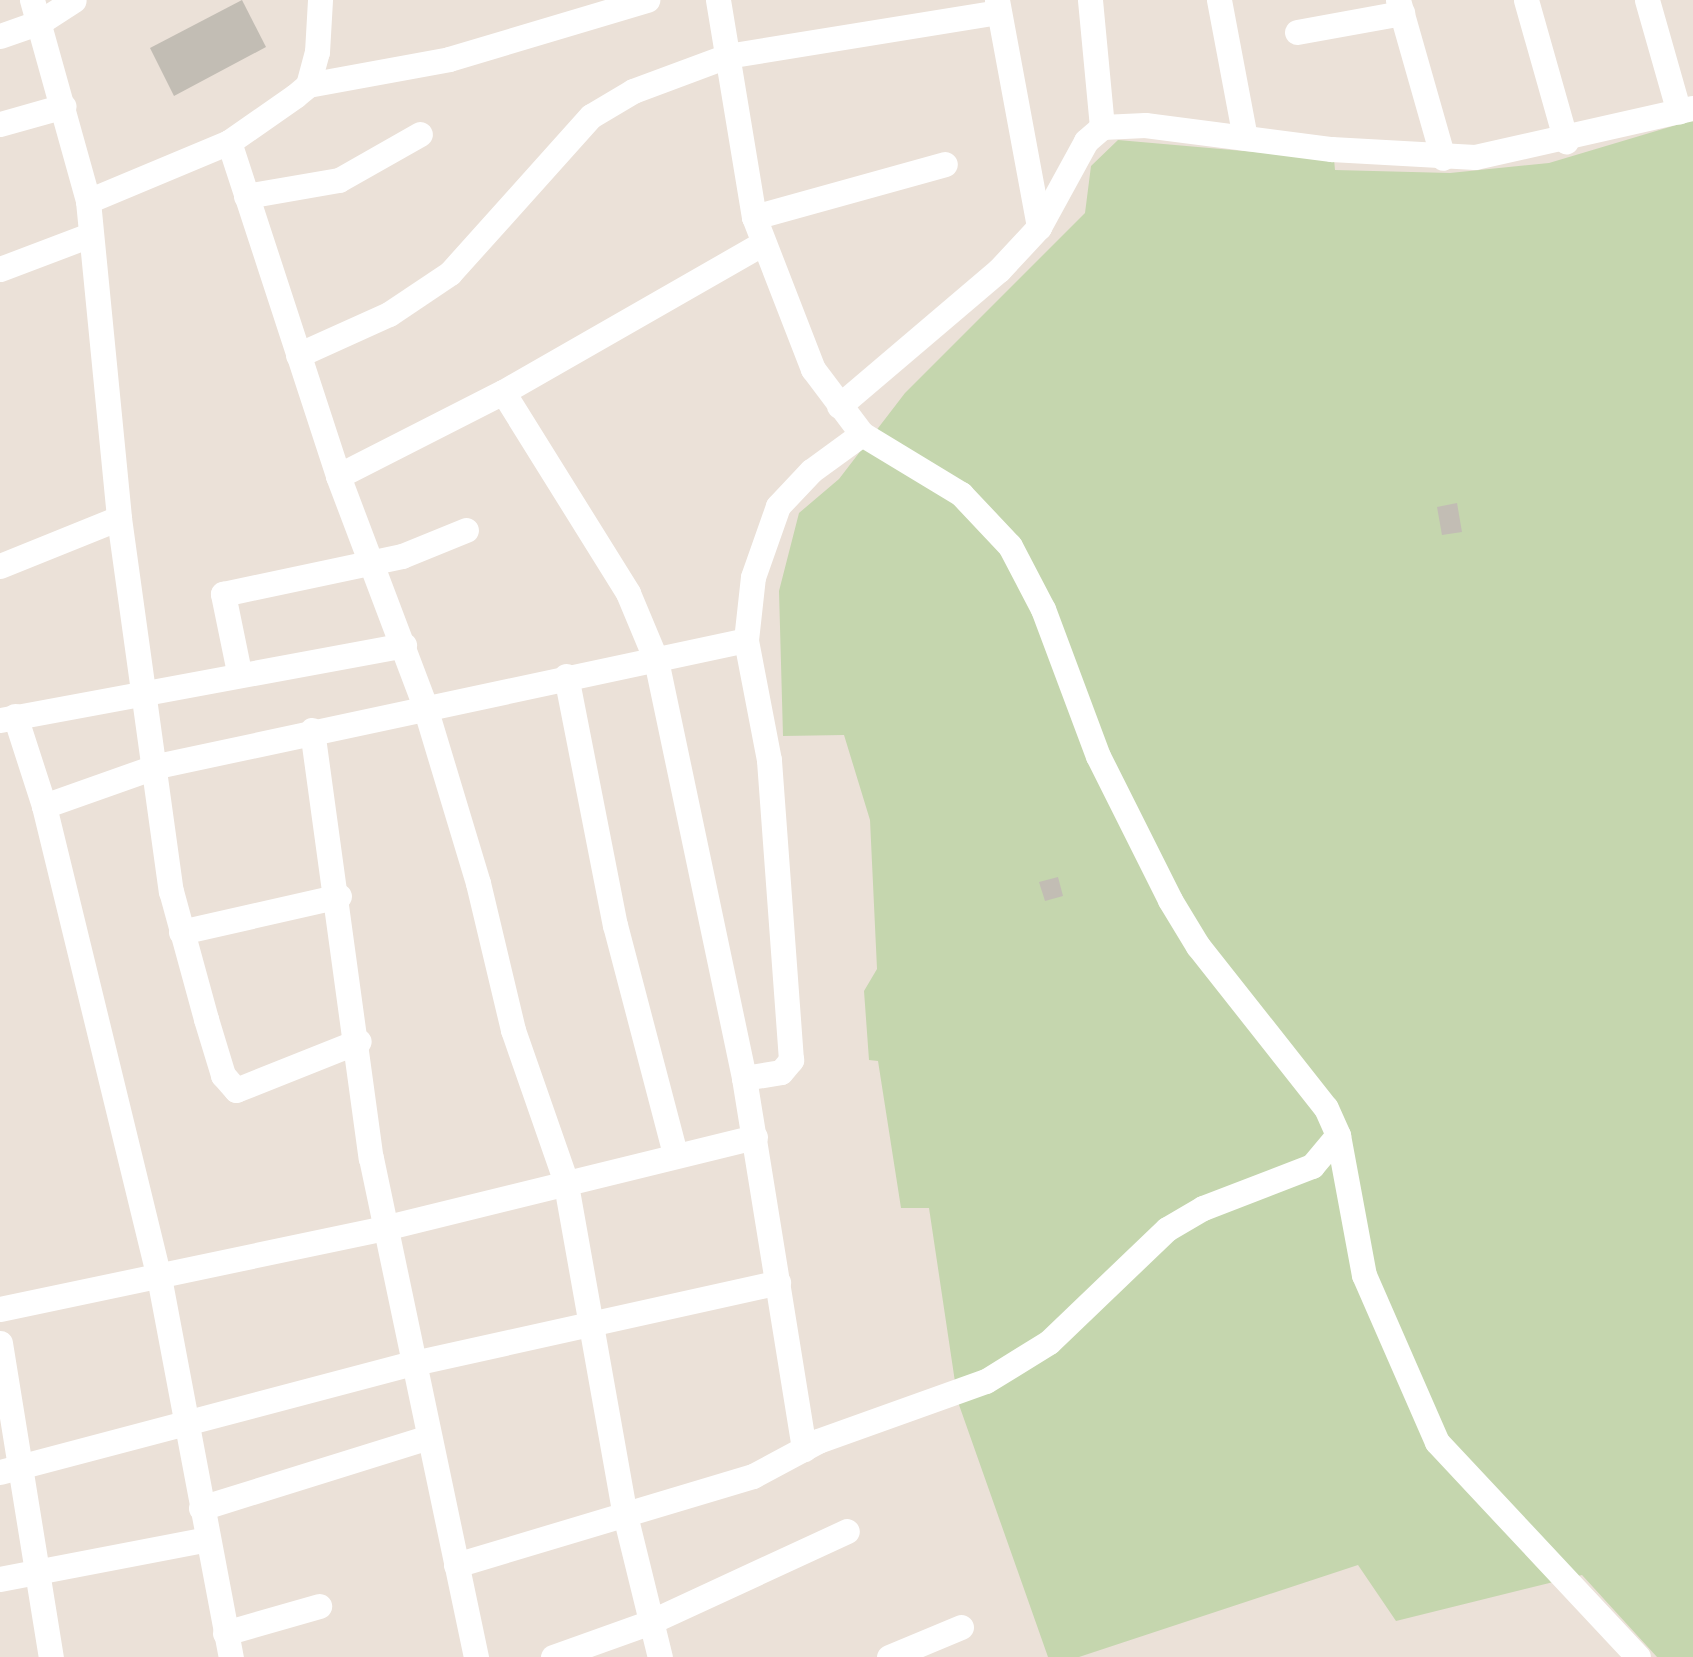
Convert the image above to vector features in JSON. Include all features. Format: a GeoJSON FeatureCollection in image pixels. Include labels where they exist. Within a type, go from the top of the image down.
{"type":"FeatureCollection","features":[{"type":"Feature","properties":{"kind":"street"},"geometry":{"type":"LineString","coordinates":[[0,36],[58,0]]}},
{"type":"Feature","properties":{"kind":"street"},"geometry":{"type":"LineString","coordinates":[[36,11],[74,0]]}},
{"type":"Feature","properties":{"kind":"street"},"geometry":{"type":"LineString","coordinates":[[308,84],[320,0]]}},
{"type":"Feature","properties":{"kind":"street"},"geometry":{"type":"LineString","coordinates":[[88,201],[230,142],[308,84],[449,59],[614,4],[647,0]]}},
{"type":"Feature","properties":{"kind":"street"},"geometry":{"type":"LineString","coordinates":[[718,0],[754,216],[799,342],[839,406],[862,434],[961,494],[1010,546],[1043,609],[1098,756],[1170,900],[1198,946],[1304,1074],[1338,1134],[1364,1275],[1438,1442],[1638,1657]]}},
{"type":"Feature","properties":{"kind":"street"},"geometry":{"type":"LineString","coordinates":[[1090,0],[1102,126]]}},
{"type":"Feature","properties":{"kind":"street"},"geometry":{"type":"LineString","coordinates":[[1219,0],[1245,138]]}},
{"type":"Feature","properties":{"kind":"street"},"geometry":{"type":"LineString","coordinates":[[1526,0],[1566,141]]}},
{"type":"Feature","properties":{"kind":"street"},"geometry":{"type":"LineString","coordinates":[[839,406],[999,270],[1039,227],[1086,141],[1102,126],[1442,158],[1566,141],[1686,110],[1647,0]]}},
{"type":"Feature","properties":{"kind":"street"},"geometry":{"type":"LineString","coordinates":[[298,354],[390,314],[450,274],[598,110],[660,78],[727,56],[998,6],[1039,227]]}},
{"type":"Feature","properties":{"kind":"street"},"geometry":{"type":"LineString","coordinates":[[1297,32],[1400,6],[1442,158]]}},
{"type":"Feature","properties":{"kind":"street"},"geometry":{"type":"LineString","coordinates":[[36,11],[88,201],[119,518],[181,932],[232,1088],[359,1042]]}},
{"type":"Feature","properties":{"kind":"street"},"geometry":{"type":"LineString","coordinates":[[0,124],[64,106]]}},
{"type":"Feature","properties":{"kind":"street"},"geometry":{"type":"LineString","coordinates":[[246,196],[339,180],[420,134]]}},
{"type":"Feature","properties":{"kind":"street"},"geometry":{"type":"LineString","coordinates":[[230,142],[338,476],[424,704],[478,883],[513,1030],[565,1180],[625,1515],[648,1623],[660,1657]]}},
{"type":"Feature","properties":{"kind":"street"},"geometry":{"type":"LineString","coordinates":[[754,216],[946,164]]}},
{"type":"Feature","properties":{"kind":"street"},"geometry":{"type":"LineString","coordinates":[[0,269],[90,235]]}},
{"type":"Feature","properties":{"kind":"street"},"geometry":{"type":"LineString","coordinates":[[338,476],[502,392],[761,244]]}},
{"type":"Feature","properties":{"kind":"street"},"geometry":{"type":"LineString","coordinates":[[502,392],[628,593],[656,660],[744,1078],[804,1449]]}},
{"type":"Feature","properties":{"kind":"street"},"geometry":{"type":"LineString","coordinates":[[744,1078],[781,1072],[791,1060],[769,760],[746,640],[754,577],[778,506],[811,471],[862,434]]}},
{"type":"Feature","properties":{"kind":"street"},"geometry":{"type":"LineString","coordinates":[[0,566],[119,518]]}},
{"type":"Feature","properties":{"kind":"street"},"geometry":{"type":"LineString","coordinates":[[239,672],[223,594],[374,563],[466,530]]}},
{"type":"Feature","properties":{"kind":"street"},"geometry":{"type":"LineString","coordinates":[[44,806],[157,766],[424,704],[746,640]]}},
{"type":"Feature","properties":{"kind":"street"},"geometry":{"type":"LineString","coordinates":[[319,1606],[228,1645],[159,1277],[44,806],[8,718],[404,644]]}},
{"type":"Feature","properties":{"kind":"street"},"geometry":{"type":"LineString","coordinates":[[566,676],[615,925],[675,1153]]}},
{"type":"Feature","properties":{"kind":"street"},"geometry":{"type":"LineString","coordinates":[[312,730],[384,1228],[476,1657]]}},
{"type":"Feature","properties":{"kind":"street"},"geometry":{"type":"LineString","coordinates":[[181,932],[338,896]]}},
{"type":"Feature","properties":{"kind":"street"},"geometry":{"type":"LineString","coordinates":[[456,1565],[752,1476],[804,1449],[1017,1366],[1083,1313],[1167,1229],[1202,1208],[1312,1166],[1338,1134]]}},
{"type":"Feature","properties":{"kind":"street"},"geometry":{"type":"LineString","coordinates":[[0,1309],[384,1228],[565,1180],[754,1137]]}},
{"type":"Feature","properties":{"kind":"street"},"geometry":{"type":"LineString","coordinates":[[11,1468],[185,1426],[414,1363],[778,1282]]}},
{"type":"Feature","properties":{"kind":"street"},"geometry":{"type":"LineString","coordinates":[[0,1343],[11,1468],[38,1571],[51,1657]]}},
{"type":"Feature","properties":{"kind":"street"},"geometry":{"type":"LineString","coordinates":[[201,1508],[429,1437]]}},
{"type":"Feature","properties":{"kind":"street"},"geometry":{"type":"LineString","coordinates":[[553,1657],[648,1623],[846,1531]]}},
{"type":"Feature","properties":{"kind":"street"},"geometry":{"type":"LineString","coordinates":[[0,1579],[207,1539]]}},
{"type":"Feature","properties":{"kind":"street"},"geometry":{"type":"LineString","coordinates":[[889,1657],[961,1628]]}},
{"type":"Feature","properties":{"kind":"green space"},"geometry":{"type":"Polygon","coordinates":[[[1693,120],[1693,1657],[1657,1657],[1582,1575],[1396,1621],[1358,1565],[1079,1657],[1048,1657],[958,1402],[929,1208],[901,1208],[878,1061],[869,1060],[864,991],[877,969],[870,820],[844,735],[783,736],[779,591],[799,513],[839,479],[905,393],[1085,213],[1091,166],[1118,140],[1334,159],[1335,170],[1450,173],[1549,163],[1693,120]]]}},
{"type":"Feature","properties":{"kind":"building"},"geometry":{"type":"Polygon","coordinates":[[[242,0],[266,47],[174,96],[150,48],[242,0]]]}},
{"type":"Feature","properties":{"kind":"building"},"geometry":{"type":"Polygon","coordinates":[[[1457,503],[1462,532],[1442,535],[1437,507],[1457,503]]]}},
{"type":"Feature","properties":{"kind":"building"},"geometry":{"type":"Polygon","coordinates":[[[1058,877],[1063,896],[1045,901],[1039,882],[1058,877]]]}}]}
